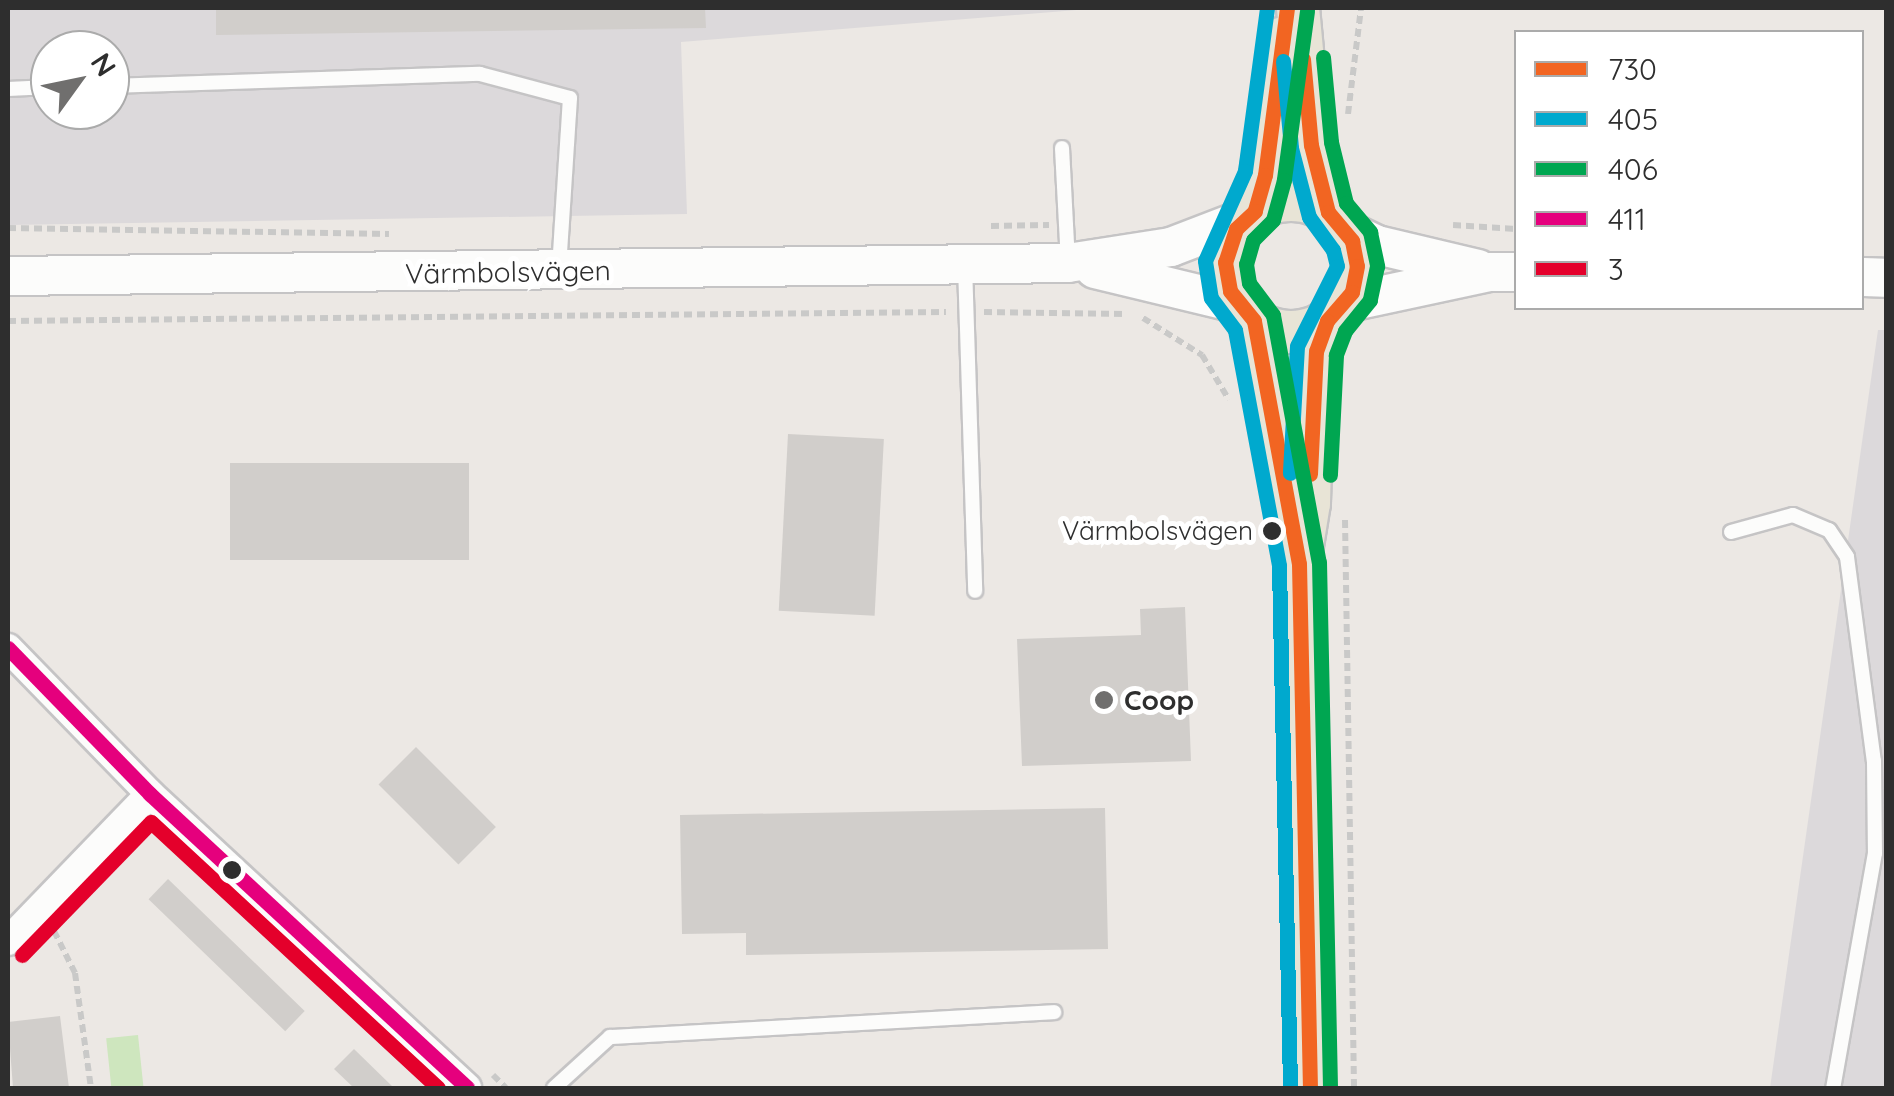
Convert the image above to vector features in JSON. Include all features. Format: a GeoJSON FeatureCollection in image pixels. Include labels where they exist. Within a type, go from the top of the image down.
{"type":"FeatureCollection","features":[{"type":"Feature","properties":{"kind":"main road"},"geometry":{"type":"LineString","coordinates":[[1287,8],[1270,148],[1249,215],[1225,262],[1245,312],[1299,564]]}},
{"type":"Feature","properties":{"kind":"main road"},"geometry":{"type":"LineString","coordinates":[[1298,8],[1311,145],[1357,266],[1336,312],[1312,386],[1309,503],[1299,564],[1310,1088]]}},
{"type":"Feature","properties":{"kind":"main road"},"geometry":{"type":"LineString","coordinates":[[1249,215],[1292,200],[1337,221]]}},
{"type":"Feature","properties":{"kind":"main road"},"geometry":{"type":"LineString","coordinates":[[1245,312],[1289,332],[1336,312]]}},
{"type":"Feature","properties":{"kind":"street","name":"Värmbolsvägen"},"geometry":{"type":"LineString","coordinates":[[8,276],[1068,263],[1171,248],[1249,215]]}},
{"type":"Feature","properties":{"kind":"street"},"geometry":{"type":"LineString","coordinates":[[1337,221],[1377,245],[1503,272]]}},
{"type":"Feature","properties":{"kind":"street","name":"Värmbolsvägen"},"geometry":{"type":"LineString","coordinates":[[1068,263],[1245,312]]}},
{"type":"Feature","properties":{"kind":"street"},"geometry":{"type":"LineString","coordinates":[[1336,312],[1503,272]]}},
{"type":"Feature","properties":{"kind":"street"},"geometry":{"type":"LineString","coordinates":[[8,648],[150,794],[467,1088]]}},
{"type":"Feature","properties":{"kind":"street"},"geometry":{"type":"LineString","coordinates":[[8,941],[150,794]]}},
{"type":"Feature","properties":{"kind":"lane"},"geometry":{"type":"LineString","coordinates":[[130,85],[480,74],[570,98],[559,272]]}},
{"type":"Feature","properties":{"kind":"lane"},"geometry":{"type":"LineString","coordinates":[[1062,148],[1068,263]]}},
{"type":"Feature","properties":{"kind":"lane"},"geometry":{"type":"LineString","coordinates":[[965,264],[975,591]]}},
{"type":"Feature","properties":{"kind":"lane"},"geometry":{"type":"LineString","coordinates":[[1730,532],[1793,515],[1830,530],[1846,557],[1874,761],[1875,854],[1833,1088]]}},
{"type":"Feature","properties":{"kind":"lane"},"geometry":{"type":"LineString","coordinates":[[554,1088],[610,1037],[1054,1012]]}},
{"type":"Feature","properties":{"kind":"path"},"geometry":{"type":"LineString","coordinates":[[1348,128],[1361,8]]}},
{"type":"Feature","properties":{"kind":"path"},"geometry":{"type":"LineString","coordinates":[[969,227],[1067,225]]}},
{"type":"Feature","properties":{"kind":"path"},"geometry":{"type":"LineString","coordinates":[[8,228],[400,234]]}},
{"type":"Feature","properties":{"kind":"path"},"geometry":{"type":"LineString","coordinates":[[8,321],[966,312],[1143,318],[1186,341],[1225,391]]}},
{"type":"Feature","properties":{"kind":"path"},"geometry":{"type":"LineString","coordinates":[[1345,514],[1354,1088]]}},
{"type":"Feature","properties":{"kind":"path"},"geometry":{"type":"LineString","coordinates":[[43,920],[60,937],[75,973],[91,1088]]}},
{"type":"Feature","properties":{"kind":"shaded area"},"geometry":{"type":"Polygon","coordinates":[[[8,8],[1101,8],[681,42],[687,214],[8,225],[8,8]]]}},
{"type":"Feature","properties":{"kind":"shaded area"},"geometry":{"type":"Polygon","coordinates":[[[1878,330],[1886,330],[1886,1088],[1770,1088],[1878,330]]]}},
{"type":"Feature","properties":{"kind":"green space"},"geometry":{"type":"Polygon","coordinates":[[[138,1035],[144,1088],[111,1088],[106,1038],[138,1035]]]}},
{"type":"Feature","properties":{"kind":"building"},"geometry":{"type":"Polygon","coordinates":[[[216,8],[705,8],[706,28],[216,35],[216,8]]]}},
{"type":"Feature","properties":{"kind":"building"},"geometry":{"type":"Polygon","coordinates":[[[788,434],[884,439],[875,616],[779,611],[788,434]]]}},
{"type":"Feature","properties":{"kind":"building"},"geometry":{"type":"Polygon","coordinates":[[[230,463],[469,463],[469,560],[230,560],[230,463]]]}},
{"type":"Feature","properties":{"kind":"building","name":"Coop"},"geometry":{"type":"Polygon","coordinates":[[[1185,607],[1191,761],[1022,766],[1017,639],[1141,635],[1140,609],[1185,607]]]}},
{"type":"Feature","properties":{"kind":"building"},"geometry":{"type":"Polygon","coordinates":[[[416,747],[496,827],[458,864],[379,784],[416,747]]]}},
{"type":"Feature","properties":{"kind":"building"},"geometry":{"type":"Polygon","coordinates":[[[1105,808],[1108,949],[746,955],[746,933],[682,934],[680,815],[1105,808]]]}},
{"type":"Feature","properties":{"kind":"building"},"geometry":{"type":"Polygon","coordinates":[[[168,879],[305,1011],[285,1031],[149,899],[168,879]]]}},
{"type":"Feature","properties":{"kind":"building"},"geometry":{"type":"Polygon","coordinates":[[[60,1016],[69,1088],[13,1088],[8,1022],[60,1016]]]}},
{"type":"Feature","properties":{"kind":"building"},"geometry":{"type":"Polygon","coordinates":[[[354,1049],[394,1088],[354,1088],[334,1069],[354,1049]]]}},
{"type":"Feature","properties":{"kind":"transit line","name":"405"},"geometry":{"type":"LineString","coordinates":[[1267,8],[1245,171],[1205,261],[1211,298],[1235,330],[1279,566],[1290,1088]]}},
{"type":"Feature","properties":{"kind":"transit line","name":"730"},"geometry":{"type":"LineString","coordinates":[[1287,8],[1265,175],[1255,211],[1236,229],[1225,262],[1230,291],[1254,321],[1299,564],[1310,1088]]}},
{"type":"Feature","properties":{"kind":"transit line","name":"406"},"geometry":{"type":"LineString","coordinates":[[1307,11],[1284,180],[1273,220],[1253,240],[1246,264],[1249,283],[1273,315],[1319,562],[1330,1088]]}},
{"type":"Feature","properties":{"kind":"transit line","name":"406"},"geometry":{"type":"LineString","coordinates":[[1323,57],[1331,142],[1346,203],[1370,232],[1377,266],[1370,300],[1345,331],[1336,355],[1330,475]]}},
{"type":"Feature","properties":{"kind":"transit line","name":"730"},"geometry":{"type":"LineString","coordinates":[[1303,59],[1311,145],[1328,212],[1352,241],[1357,266],[1352,292],[1327,321],[1316,351],[1310,474]]}},
{"type":"Feature","properties":{"kind":"transit line","name":"405"},"geometry":{"type":"LineString","coordinates":[[1283,61],[1291,148],[1309,217],[1333,250],[1337,266],[1297,346],[1290,473]]}},
{"type":"Feature","properties":{"kind":"transit line","name":"411"},"geometry":{"type":"LineString","coordinates":[[8,648],[150,794],[467,1088]]}},
{"type":"Feature","properties":{"kind":"transit line","name":"3"},"geometry":{"type":"LineString","coordinates":[[22,955],[151,822],[438,1088]]}},
{"type":"Feature","properties":{"kind":"place","name":"Värmbolsvägen"},"geometry":{"type":"Point","coordinates":[1272,531]}},
{"type":"Feature","properties":{"kind":"place","name":"Coop"},"geometry":{"type":"Point","coordinates":[1104,700]}}]}
